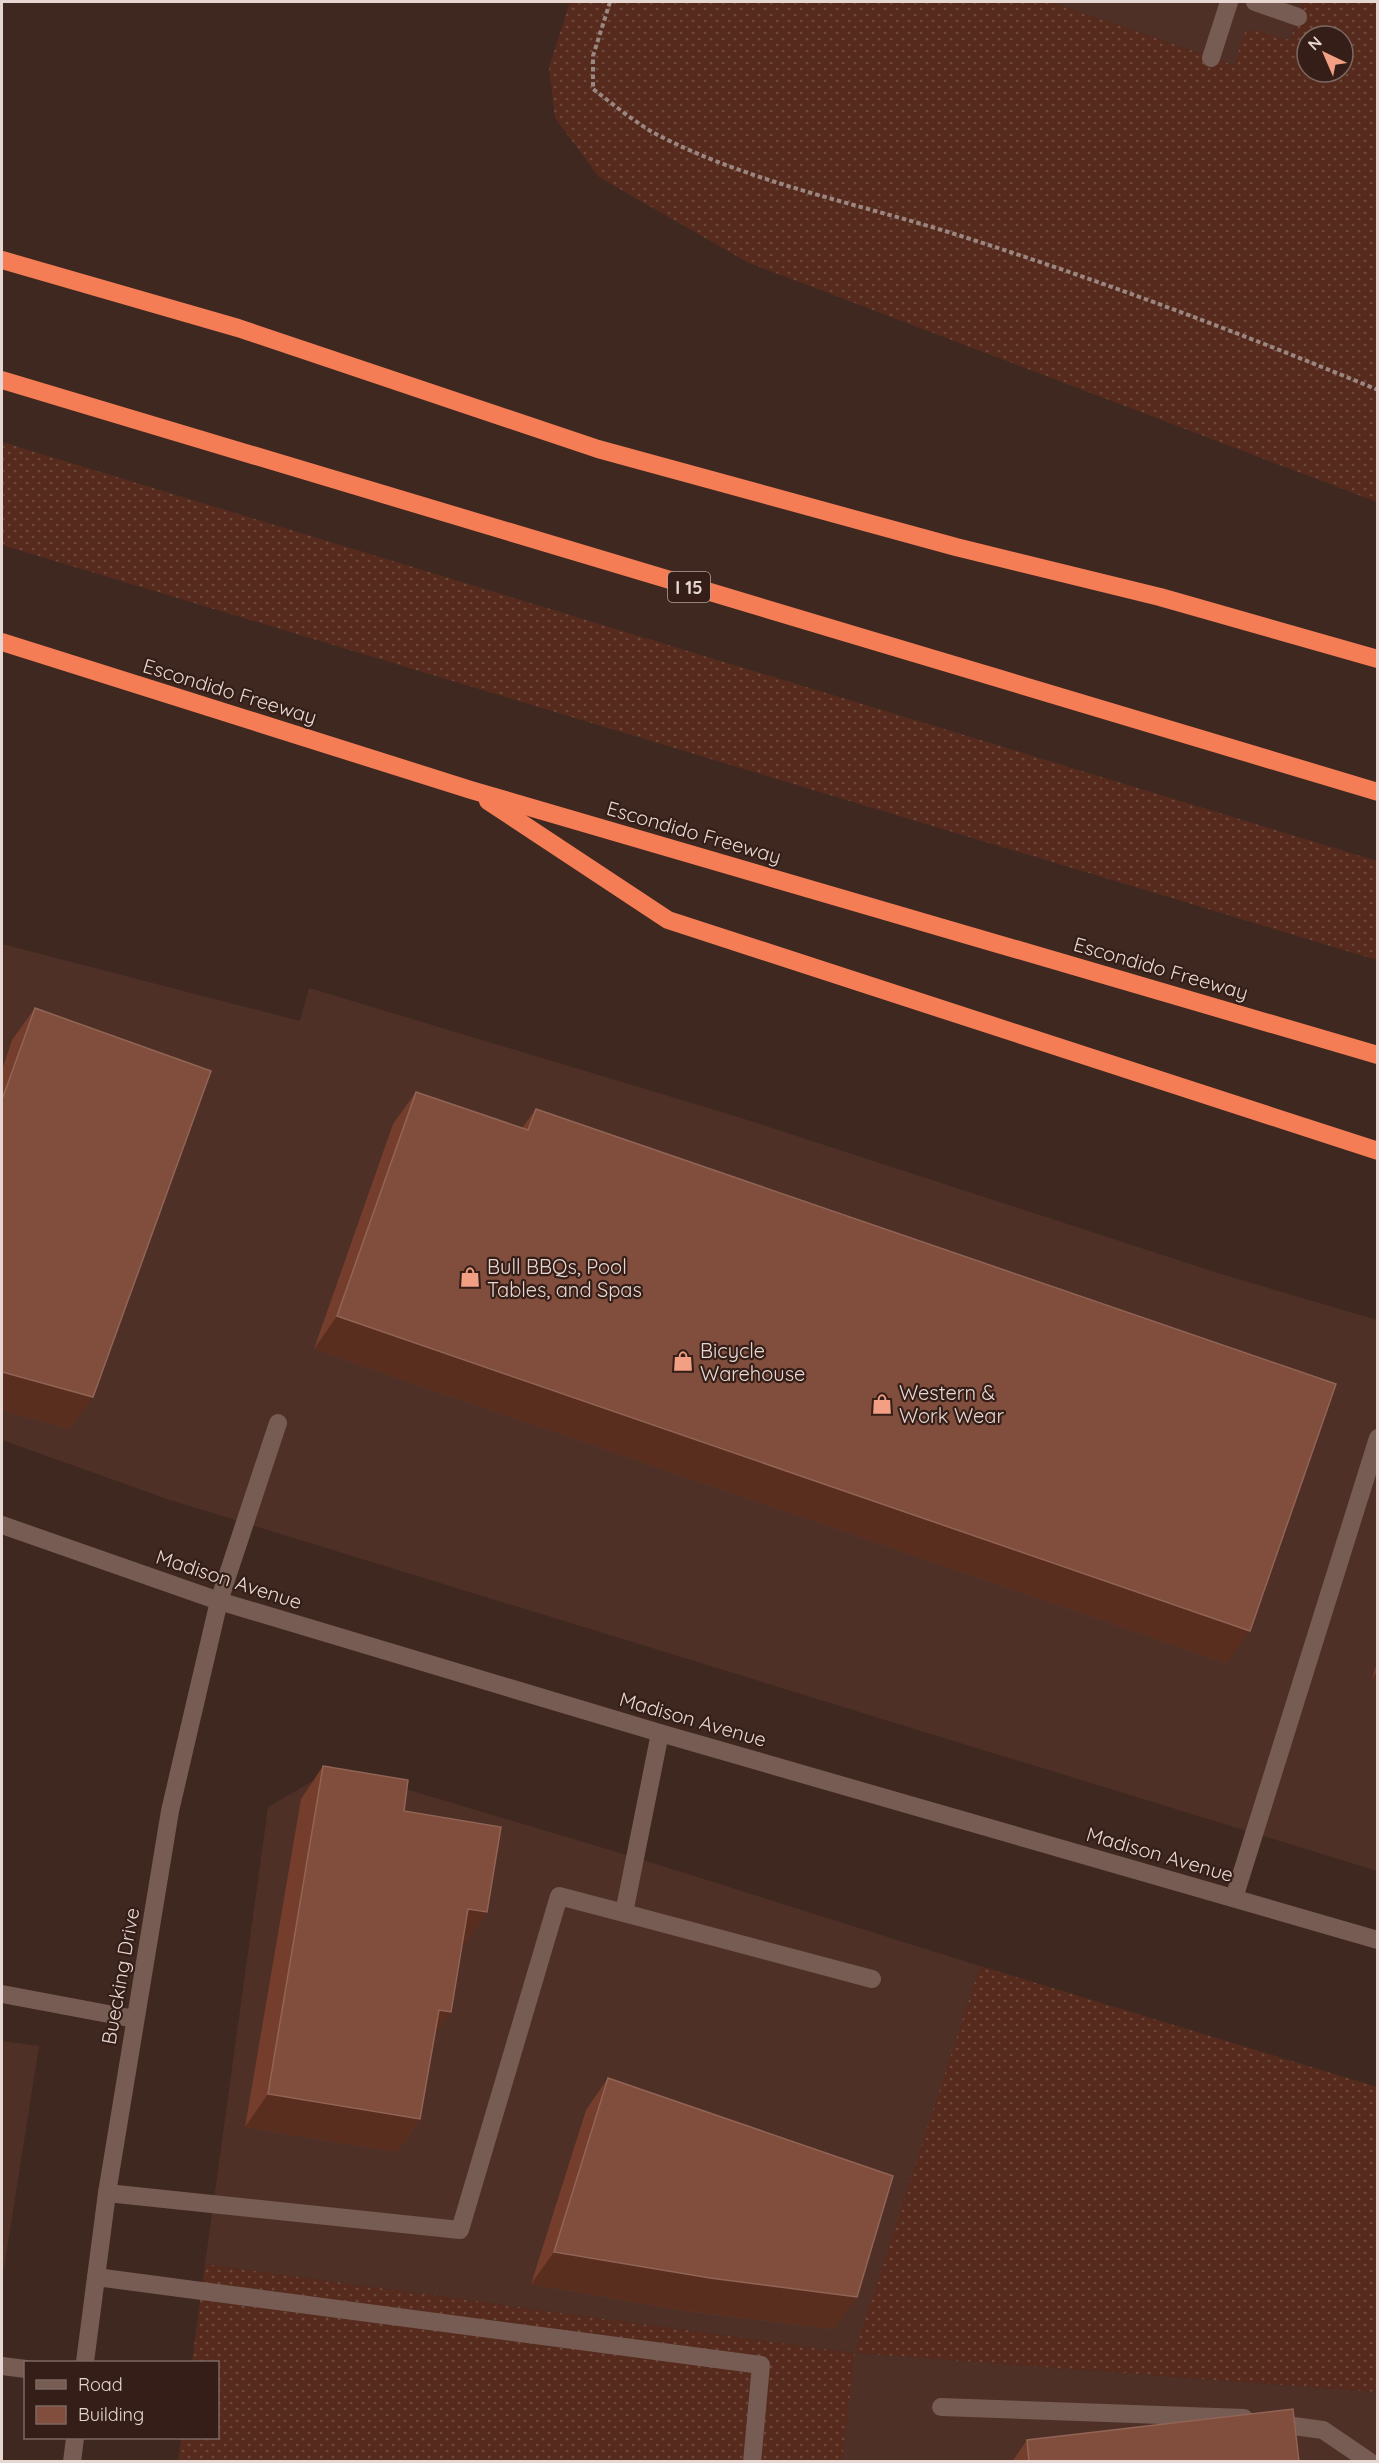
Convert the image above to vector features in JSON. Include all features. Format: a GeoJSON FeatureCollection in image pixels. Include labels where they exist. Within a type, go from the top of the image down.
{"type":"FeatureCollection","features":[{"type":"Feature","properties":{"kind":"highway"},"geometry":{"type":"LineString","coordinates":[[2,260],[238,328],[598,449],[956,547],[1160,597],[1377,659]]}},
{"type":"Feature","properties":{"kind":"highway","name":"I 15"},"geometry":{"type":"LineString","coordinates":[[2,380],[1377,792]]}},
{"type":"Feature","properties":{"kind":"highway","name":"Escondido Freeway"},"geometry":{"type":"LineString","coordinates":[[2,642],[471,790],[1377,1055]]}},
{"type":"Feature","properties":{"kind":"highway"},"geometry":{"type":"LineString","coordinates":[[471,790],[668,920],[1377,1150]]}},
{"type":"Feature","properties":{"kind":"street"},"geometry":{"type":"LineString","coordinates":[[1212,58],[1229,2]]}},
{"type":"Feature","properties":{"kind":"street"},"geometry":{"type":"LineString","coordinates":[[1255,2],[1298,17]]}},
{"type":"Feature","properties":{"kind":"street","name":"Buecking Drive"},"geometry":{"type":"LineString","coordinates":[[85,2361],[107,2193],[170,1811],[219,1601],[278,1423]]}},
{"type":"Feature","properties":{"kind":"street"},"geometry":{"type":"LineString","coordinates":[[1234,1898],[1377,1438]]}},
{"type":"Feature","properties":{"kind":"street","name":"Madison Avenue"},"geometry":{"type":"LineString","coordinates":[[2,1525],[219,1601],[660,1733],[1377,1940]]}},
{"type":"Feature","properties":{"kind":"street"},"geometry":{"type":"LineString","coordinates":[[624,1913],[660,1733]]}},
{"type":"Feature","properties":{"kind":"street"},"geometry":{"type":"LineString","coordinates":[[107,2193],[460,2230],[559,1896],[872,1979]]}},
{"type":"Feature","properties":{"kind":"street"},"geometry":{"type":"LineString","coordinates":[[2,1994],[135,2019]]}},
{"type":"Feature","properties":{"kind":"street"},"geometry":{"type":"LineString","coordinates":[[96,2277],[761,2365],[752,2462]]}},
{"type":"Feature","properties":{"kind":"street"},"geometry":{"type":"LineString","coordinates":[[2,2366],[24,2369]]}},
{"type":"Feature","properties":{"kind":"street"},"geometry":{"type":"LineString","coordinates":[[941,2407],[1244,2418],[1323,2430],[1370,2462]]}},
{"type":"Feature","properties":{"kind":"street"},"geometry":{"type":"LineString","coordinates":[[72,2462],[75,2439]]}},
{"type":"Feature","properties":{"kind":"path"},"geometry":{"type":"LineString","coordinates":[[610,2],[593,56],[593,89],[654,133],[706,156],[802,190],[958,235],[1121,289],[1279,349],[1377,390]]}},
{"type":"Feature","properties":{"kind":"shaded area"},"geometry":{"type":"Polygon","coordinates":[[[570,2],[1051,2],[1234,65],[1245,32],[1254,30],[1290,40],[1295,25],[1295,84],[1355,84],[1355,24],[1295,24],[1303,2],[1377,2],[1377,502],[747,262],[599,177],[555,118],[549,67],[570,2]]]}},
{"type":"Feature","properties":{"kind":"shaded area"},"geometry":{"type":"Polygon","coordinates":[[[1051,2],[1303,2],[1276,79],[1051,2]]]}},
{"type":"Feature","properties":{"kind":"shaded area"},"geometry":{"type":"Polygon","coordinates":[[[2,442],[1377,861],[1377,960],[2,545],[2,442]]]}},
{"type":"Feature","properties":{"kind":"shaded area"},"geometry":{"type":"Polygon","coordinates":[[[2,944],[300,1021],[309,988],[735,1116],[1221,1274],[1377,1320],[1377,1871],[167,1499],[2,1440],[2,944]]]}},
{"type":"Feature","properties":{"kind":"shaded area"},"geometry":{"type":"Polygon","coordinates":[[[335,1768],[640,1859],[980,1966],[855,2353],[1377,2392],[1377,2461],[842,2461],[854,2353],[205,2264],[268,1807],[335,1768]]]}},
{"type":"Feature","properties":{"kind":"shaded area"},"geometry":{"type":"Polygon","coordinates":[[[980,1966],[1377,2087],[1377,2392],[855,2353],[842,2461],[178,2462],[181,2439],[219,2439],[219,2361],[192,2361],[205,2264],[854,2353],[980,1966]]]}},
{"type":"Feature","properties":{"kind":"shaded area"},"geometry":{"type":"Polygon","coordinates":[[[2,2041],[39,2046],[2,2281],[2,2041]]]}},
{"type":"Feature","properties":{"kind":"building"},"geometry":{"type":"Polygon","coordinates":[[[35,1008],[211,1071],[93,1397],[2,1372],[2,1096],[35,1008]]]}},
{"type":"Feature","properties":{"kind":"building"},"geometry":{"type":"Polygon","coordinates":[[[416,1092],[528,1130],[536,1109],[1336,1384],[1250,1631],[337,1316],[416,1092]]]}},
{"type":"Feature","properties":{"kind":"building"},"geometry":{"type":"Polygon","coordinates":[[[323,1766],[408,1780],[404,1811],[501,1827],[487,1912],[468,1909],[451,2012],[439,2010],[420,2119],[268,2094],[323,1766]]]}},
{"type":"Feature","properties":{"kind":"building"},"geometry":{"type":"Polygon","coordinates":[[[608,2078],[893,2176],[857,2297],[710,2278],[554,2252],[608,2078]]]}},
{"type":"Feature","properties":{"kind":"building"},"geometry":{"type":"Polygon","coordinates":[[[1293,2409],[1299,2462],[1029,2462],[1027,2440],[1293,2409]]]}},
{"type":"Feature","properties":{"kind":"place","name":"Bull BBQs, Pool Tables, and Spas"},"geometry":{"type":"Point","coordinates":[470,1277]}},
{"type":"Feature","properties":{"kind":"place","name":"Bicycle Warehouse"},"geometry":{"type":"Point","coordinates":[683,1361]}},
{"type":"Feature","properties":{"kind":"place","name":"Western & Work Wear"},"geometry":{"type":"Point","coordinates":[882,1404]}}]}
